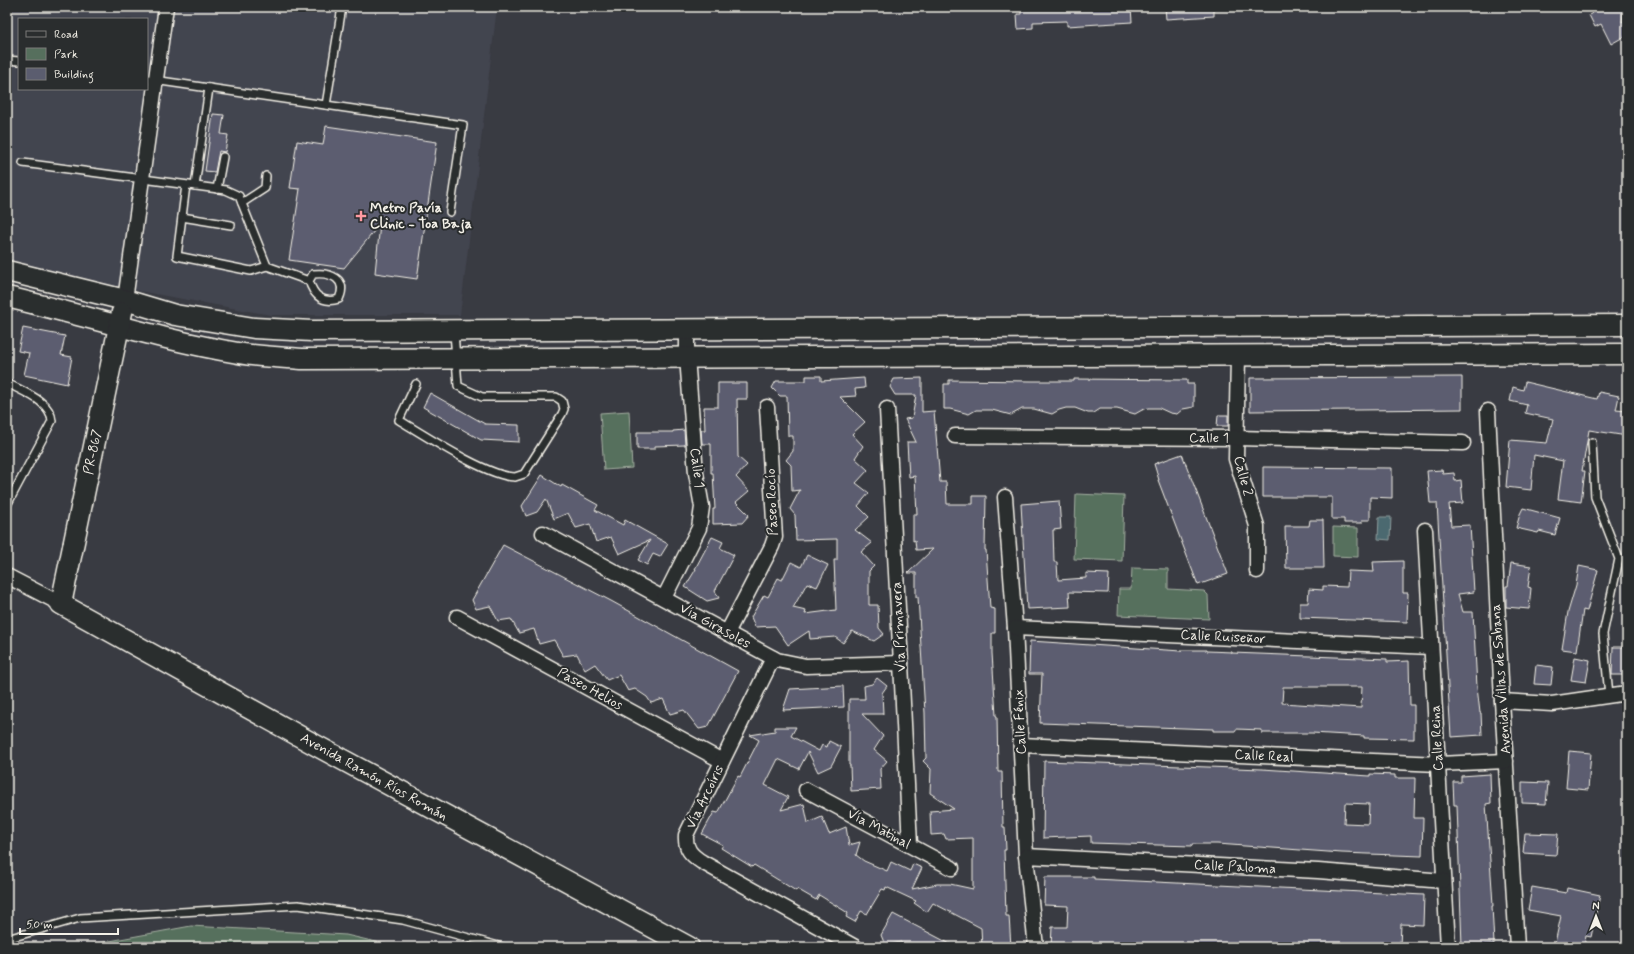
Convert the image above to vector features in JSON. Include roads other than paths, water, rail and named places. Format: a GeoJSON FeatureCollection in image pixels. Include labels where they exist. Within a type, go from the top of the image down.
{"type":"FeatureCollection","features":[{"type":"Feature","properties":{"kind":"street"},"geometry":{"type":"LineString","coordinates":[[125,300],[142,178],[152,80],[166,7]]}},
{"type":"Feature","properties":{"kind":"street"},"geometry":{"type":"LineString","coordinates":[[7,271],[125,300],[175,315],[254,328],[312,331],[1627,325]]}},
{"type":"Feature","properties":{"kind":"street"},"geometry":{"type":"LineString","coordinates":[[7,297],[151,335],[240,354],[302,359],[1627,354]]}},
{"type":"Feature","properties":{"kind":"street","name":"PR-867"},"geometry":{"type":"LineString","coordinates":[[61,604],[125,300]]}},
{"type":"Feature","properties":{"kind":"street"},"geometry":{"type":"LineString","coordinates":[[1238,356],[1240,347],[1254,337],[1332,334],[1346,326]]}},
{"type":"Feature","properties":{"kind":"street"},"geometry":{"type":"LineString","coordinates":[[1148,327],[1164,334],[1219,335],[1229,340],[1238,356]]}},
{"type":"Feature","properties":{"kind":"street","name":"Calle 1"},"geometry":{"type":"LineString","coordinates":[[664,598],[699,528],[702,507],[696,473],[686,357],[686,329]]}},
{"type":"Feature","properties":{"kind":"street","name":"Calle 2"},"geometry":{"type":"LineString","coordinates":[[1238,356],[1236,460],[1256,526],[1257,571]]}},
{"type":"Feature","properties":{"kind":"street","name":"Paseo Rocío"},"geometry":{"type":"LineString","coordinates":[[727,633],[772,546],[775,537],[767,408]]}},
{"type":"Feature","properties":{"kind":"street","name":"Vía Primavera"},"geometry":{"type":"LineString","coordinates":[[886,409],[910,845]]}},
{"type":"Feature","properties":{"kind":"street","name":"Avenida Villas de Sabana"},"geometry":{"type":"LineString","coordinates":[[1488,411],[1502,701],[1517,947]]}},
{"type":"Feature","properties":{"kind":"street","name":"Calle 1"},"geometry":{"type":"LineString","coordinates":[[955,436],[1237,438],[1463,443]]}},
{"type":"Feature","properties":{"kind":"street","name":"Calle Fénix"},"geometry":{"type":"LineString","coordinates":[[1005,497],[1015,628],[1026,856],[1036,947]]}},
{"type":"Feature","properties":{"kind":"street","name":"Calle Reina"},"geometry":{"type":"LineString","coordinates":[[1425,530],[1448,947]]}},
{"type":"Feature","properties":{"kind":"street","name":"Vía Girasoles"},"geometry":{"type":"LineString","coordinates":[[543,533],[773,658],[794,665],[806,666],[901,663]]}},
{"type":"Feature","properties":{"kind":"street"},"geometry":{"type":"LineString","coordinates":[[7,576],[61,604]]}},
{"type":"Feature","properties":{"kind":"street","name":"Avenida Ramón Ríos Román"},"geometry":{"type":"LineString","coordinates":[[61,604],[319,747],[689,947]]}},
{"type":"Feature","properties":{"kind":"street","name":"Paseo Helios"},"geometry":{"type":"LineString","coordinates":[[457,617],[722,761]]}},
{"type":"Feature","properties":{"kind":"street","name":"Calle Ruiseñor"},"geometry":{"type":"LineString","coordinates":[[1015,628],[1431,647]]}},
{"type":"Feature","properties":{"kind":"street","name":"Vía Arcoíris"},"geometry":{"type":"LineString","coordinates":[[773,658],[686,835],[686,843],[692,856],[855,947]]}},
{"type":"Feature","properties":{"kind":"street"},"geometry":{"type":"LineString","coordinates":[[1502,701],[1552,704],[1627,693]]}},
{"type":"Feature","properties":{"kind":"street","name":"Calle Real"},"geometry":{"type":"LineString","coordinates":[[1021,745],[1438,764],[1506,761]]}},
{"type":"Feature","properties":{"kind":"street","name":"Vía Matinal"},"geometry":{"type":"LineString","coordinates":[[806,790],[952,868]]}},
{"type":"Feature","properties":{"kind":"street","name":"Calle Paloma"},"geometry":{"type":"LineString","coordinates":[[1026,856],[1318,871],[1444,881]]}},
{"type":"Feature","properties":{"kind":"lane"},"geometry":{"type":"LineString","coordinates":[[326,105],[342,7]]}},
{"type":"Feature","properties":{"kind":"lane"},"geometry":{"type":"LineString","coordinates":[[7,60],[18,61]]}},
{"type":"Feature","properties":{"kind":"lane"},"geometry":{"type":"LineString","coordinates":[[152,80],[463,125],[450,212]]}},
{"type":"Feature","properties":{"kind":"lane"},"geometry":{"type":"LineString","coordinates":[[195,186],[209,88]]}},
{"type":"Feature","properties":{"kind":"lane"},"geometry":{"type":"LineString","coordinates":[[217,189],[223,157]]}},
{"type":"Feature","properties":{"kind":"lane"},"geometry":{"type":"LineString","coordinates":[[23,163],[226,190],[239,196],[267,266]]}},
{"type":"Feature","properties":{"kind":"lane"},"geometry":{"type":"LineString","coordinates":[[242,203],[265,188],[266,176]]}},
{"type":"Feature","properties":{"kind":"lane"},"geometry":{"type":"LineString","coordinates":[[186,185],[177,256],[251,271],[267,266],[309,281],[313,291],[321,298],[330,302],[339,299],[342,292],[341,283],[336,278],[322,273],[313,274],[309,281]]}},
{"type":"Feature","properties":{"kind":"lane"},"geometry":{"type":"LineString","coordinates":[[182,218],[231,225]]}},
{"type":"Feature","properties":{"kind":"lane"},"geometry":{"type":"LineString","coordinates":[[416,384],[399,420],[482,467],[499,474],[516,477],[524,474],[562,414],[564,409],[562,401],[556,398],[482,397],[458,386],[453,330]]}},
{"type":"Feature","properties":{"kind":"lane"},"geometry":{"type":"LineString","coordinates":[[7,384],[45,404],[51,413],[52,421],[7,506]]}},
{"type":"Feature","properties":{"kind":"lane"},"geometry":{"type":"LineString","coordinates":[[1592,442],[1595,497],[1619,559],[1603,634],[1609,695]]}},
{"type":"Feature","properties":{"kind":"lane"},"geometry":{"type":"LineString","coordinates":[[7,939],[80,918],[298,905],[403,920],[502,947]]}},
{"type":"Feature","properties":{"kind":"water"},"geometry":{"type":"Polygon","coordinates":[[[1379,517],[1391,517],[1390,540],[1378,539],[1379,517]]]}},
{"type":"Feature","properties":{"kind":"place","name":"Metro Pavía Clinic - Toa Baja"},"geometry":{"type":"Point","coordinates":[361,216]}}]}
